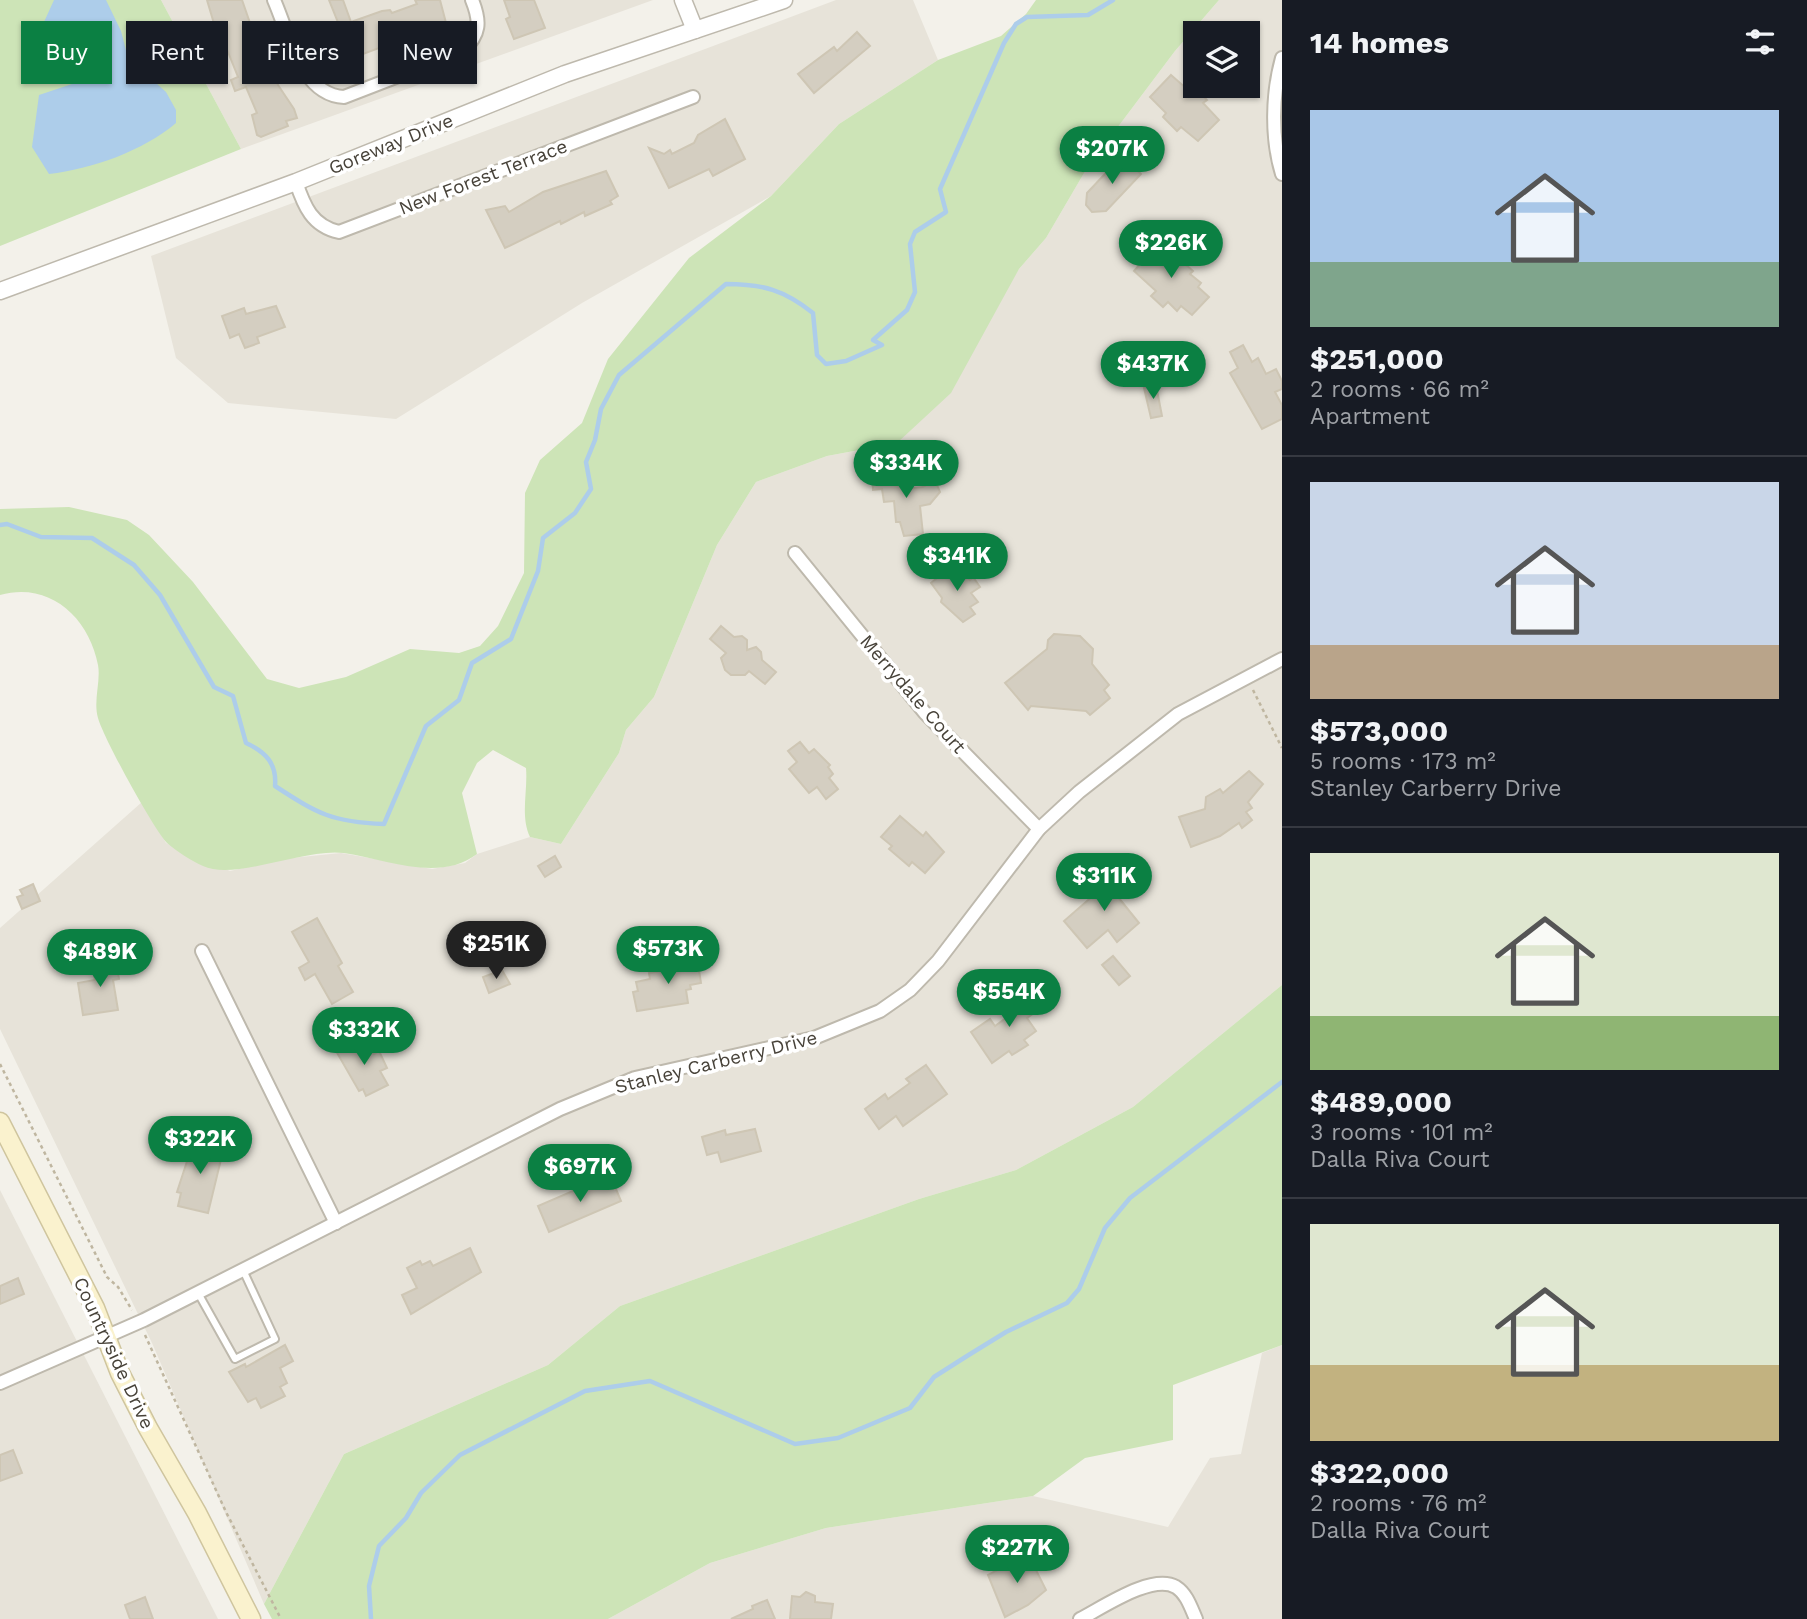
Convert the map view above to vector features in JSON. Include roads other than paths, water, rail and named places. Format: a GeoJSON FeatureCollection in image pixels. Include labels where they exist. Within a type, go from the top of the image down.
{"type":"FeatureCollection","features":[{"type":"Feature","properties":{"kind":"main road","name":"Countryside Drive"},"geometry":{"type":"LineString","coordinates":[[0,1122],[96,1308],[148,1428],[197,1513],[251,1619]]}},
{"type":"Feature","properties":{"kind":"street"},"geometry":{"type":"LineString","coordinates":[[274,0],[312,82],[320,91],[330,96],[344,97],[463,51],[474,40],[480,28],[472,0]]}},
{"type":"Feature","properties":{"kind":"street"},"geometry":{"type":"LineString","coordinates":[[683,0],[695,30]]}},
{"type":"Feature","properties":{"kind":"street","name":"Goreway Drive"},"geometry":{"type":"LineString","coordinates":[[0,291],[296,182],[565,74],[784,0]]}},
{"type":"Feature","properties":{"kind":"street"},"geometry":{"type":"LineString","coordinates":[[1282,58],[1274,111],[1277,159],[1282,174]]}},
{"type":"Feature","properties":{"kind":"street","name":"New Forest Terrace"},"geometry":{"type":"LineString","coordinates":[[296,182],[309,214],[327,229],[339,232],[693,97]]}},
{"type":"Feature","properties":{"kind":"street","name":"Merrydale Court"},"geometry":{"type":"LineString","coordinates":[[795,553],[925,713],[1039,829]]}},
{"type":"Feature","properties":{"kind":"street","name":"Stanley Carberry Drive"},"geometry":{"type":"LineString","coordinates":[[0,1383],[107,1338],[560,1109],[635,1078],[814,1038],[880,1011],[910,990],[938,961],[1039,829],[1079,792],[1169,721],[1282,659]]}},
{"type":"Feature","properties":{"kind":"street"},"geometry":{"type":"LineString","coordinates":[[202,951],[336,1223]]}},
{"type":"Feature","properties":{"kind":"street"},"geometry":{"type":"LineString","coordinates":[[1080,1619],[1155,1583],[1176,1587],[1185,1595],[1196,1619]]}},
{"type":"Feature","properties":{"kind":"lane"},"geometry":{"type":"LineString","coordinates":[[198,1293],[235,1359],[275,1339],[243,1270]]}},
{"type":"Feature","properties":{"kind":"water"},"geometry":{"type":"Polygon","coordinates":[[[54,0],[106,0],[121,31],[126,50],[126,84],[157,84],[166,92],[176,110],[176,123],[148,142],[116,157],[82,168],[49,174],[32,147],[39,95],[72,84],[112,84],[112,21],[44,21],[54,0]]]}},
{"type":"Feature","properties":{"kind":"waterway"},"geometry":{"type":"LineString","coordinates":[[0,525],[7,524],[41,537],[92,538],[134,565],[160,595],[214,687],[233,696],[246,743],[269,760],[274,771],[275,786],[326,815],[384,824],[426,726],[459,700],[472,663],[511,639],[538,571],[543,538],[575,513],[591,489],[586,462],[595,440],[601,409],[619,375],[726,284],[751,285],[772,290],[813,313],[817,355],[826,364],[846,361],[882,345],[873,340],[907,310],[915,292],[910,244],[915,232],[946,212],[940,189],[1004,43],[1016,24],[1027,17],[1088,15],[1113,0]]}},
{"type":"Feature","properties":{"kind":"waterway"},"geometry":{"type":"LineString","coordinates":[[371,1619],[369,1586],[379,1546],[406,1518],[421,1493],[460,1455],[585,1391],[650,1381],[795,1444],[838,1438],[910,1408],[934,1377],[1006,1332],[1067,1303],[1079,1289],[1105,1228],[1130,1198],[1282,1082]]}}]}
